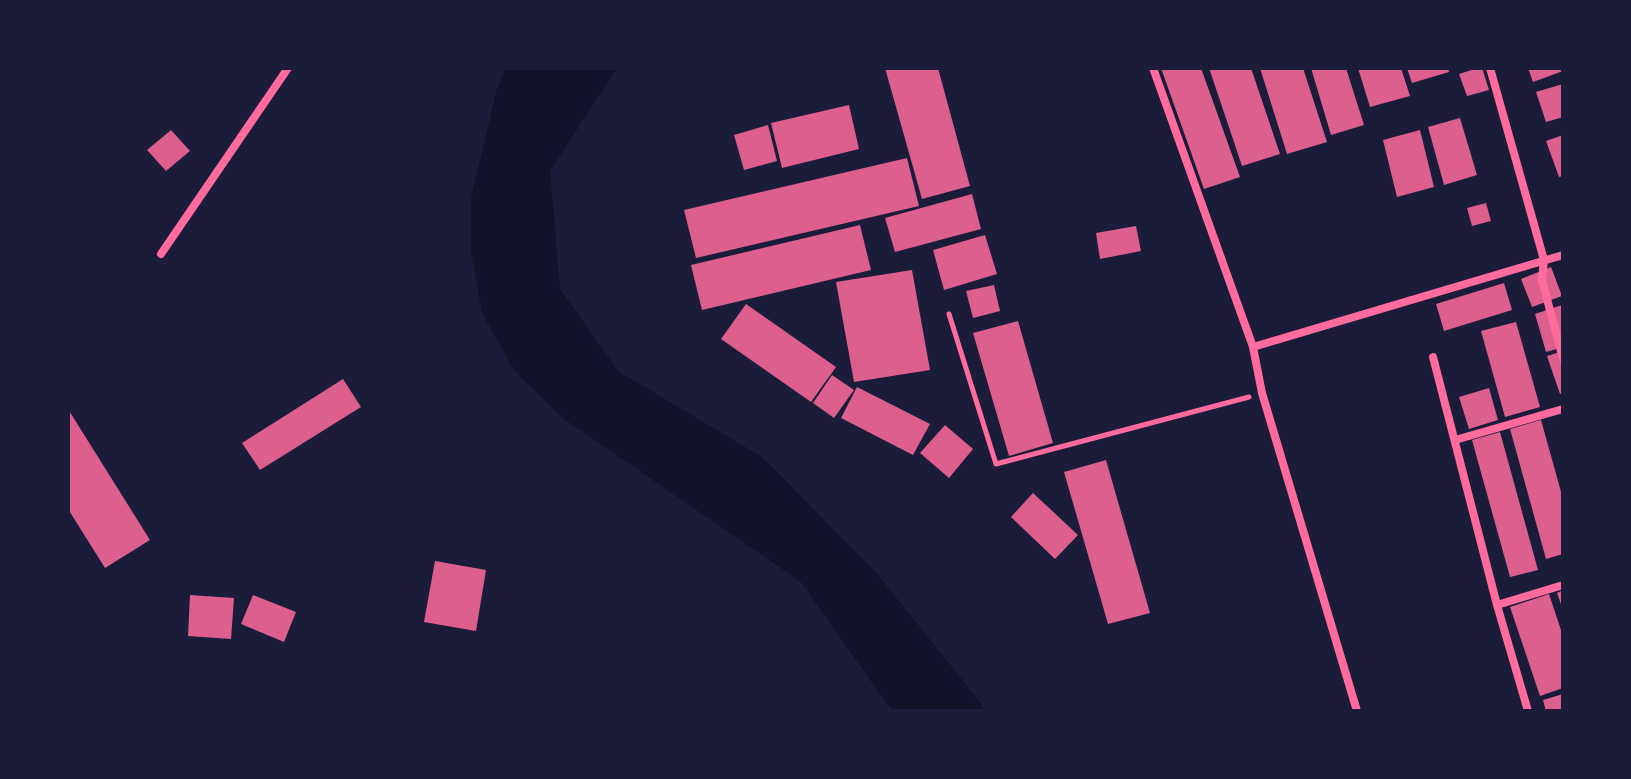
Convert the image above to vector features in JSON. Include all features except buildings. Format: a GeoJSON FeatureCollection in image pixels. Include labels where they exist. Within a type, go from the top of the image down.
{"type":"FeatureCollection","features":[{"type":"Feature","properties":{"kind":"street"},"geometry":{"type":"LineString","coordinates":[[161,254],[288,68]]}},
{"type":"Feature","properties":{"kind":"street"},"geometry":{"type":"LineString","coordinates":[[1153,68],[1253,347],[1262,393],[1357,711]]}},
{"type":"Feature","properties":{"kind":"street"},"geometry":{"type":"LineString","coordinates":[[1490,68],[1544,260],[1542,280],[1563,359]]}},
{"type":"Feature","properties":{"kind":"street"},"geometry":{"type":"LineString","coordinates":[[1253,347],[1563,255]]}},
{"type":"Feature","properties":{"kind":"street"},"geometry":{"type":"LineString","coordinates":[[1433,357],[1497,605],[1528,711]]}},
{"type":"Feature","properties":{"kind":"street"},"geometry":{"type":"LineString","coordinates":[[1455,440],[1563,409]]}},
{"type":"Feature","properties":{"kind":"street"},"geometry":{"type":"LineString","coordinates":[[1497,605],[1563,585]]}},
{"type":"Feature","properties":{"kind":"path"},"geometry":{"type":"LineString","coordinates":[[949,314],[996,464],[1262,393]]}},
{"type":"Feature","properties":{"kind":"shaded area"},"geometry":{"type":"Polygon","coordinates":[[[506,68],[617,68],[550,171],[560,289],[618,371],[762,457],[874,570],[985,711],[892,711],[801,582],[564,419],[515,372],[482,313],[471,250],[471,198],[497,89],[506,68]]]}}]}
